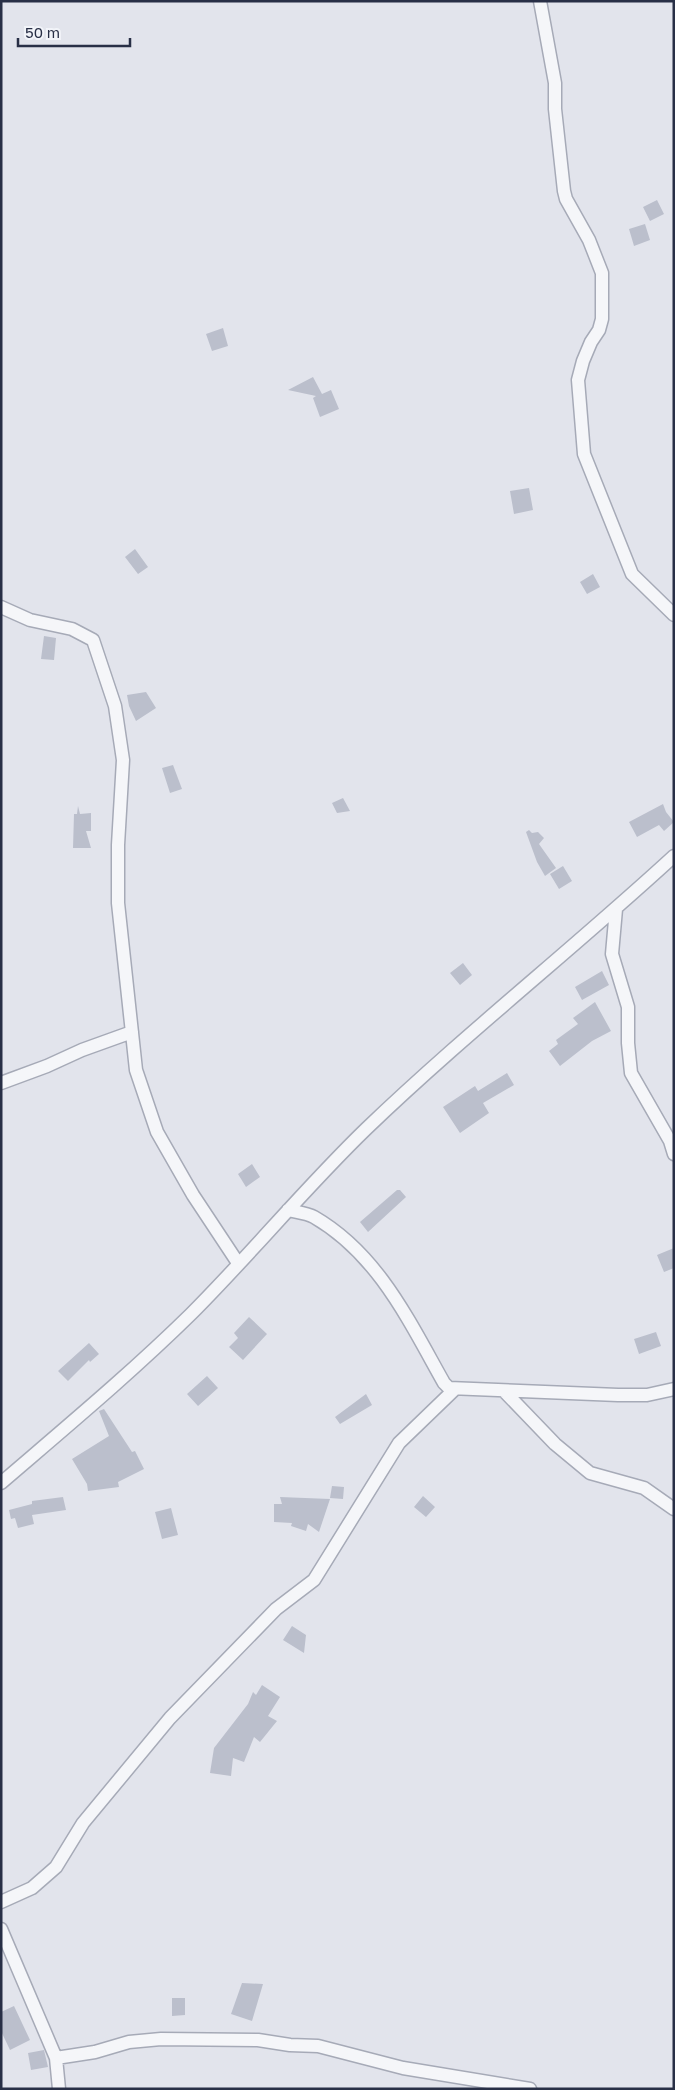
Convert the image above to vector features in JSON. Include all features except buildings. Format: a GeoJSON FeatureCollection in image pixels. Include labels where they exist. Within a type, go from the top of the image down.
{"type":"FeatureCollection","features":[{"type":"Feature","properties":{"kind":"street"},"geometry":{"type":"LineString","coordinates":[[540,1],[555,83],[555,109],[564,191],[566,199],[589,240],[602,273],[602,319],[599,330],[591,342],[583,362],[578,380],[584,454],[632,574],[674,615]]}},
{"type":"Feature","properties":{"kind":"street"},"geometry":{"type":"LineString","coordinates":[[1,608],[30,620],[72,629],[93,640],[115,706],[123,760],[118,845],[118,903],[136,1070],[157,1132],[192,1195],[238,1263]]}},
{"type":"Feature","properties":{"kind":"street"},"geometry":{"type":"LineString","coordinates":[[1,1483],[146,1357],[365,1130],[429,1070],[674,856]]}},
{"type":"Feature","properties":{"kind":"street"},"geometry":{"type":"LineString","coordinates":[[616,908],[612,954],[628,1007],[628,1043],[632,1073],[670,1140],[674,1154]]}},
{"type":"Feature","properties":{"kind":"street"},"geometry":{"type":"LineString","coordinates":[[1,1083],[132,1032]]}},
{"type":"Feature","properties":{"kind":"street"},"geometry":{"type":"LineString","coordinates":[[288,1210],[312,1216],[359,1250],[376,1270],[419,1335],[444,1383],[449,1388],[637,1395],[674,1389]]}},
{"type":"Feature","properties":{"kind":"street"},"geometry":{"type":"LineString","coordinates":[[1,1902],[32,1888],[56,1867],[83,1822],[170,1718],[276,1609],[314,1580],[399,1443],[455,1389]]}},
{"type":"Feature","properties":{"kind":"street"},"geometry":{"type":"LineString","coordinates":[[504,1391],[555,1444],[590,1472],[644,1488],[674,1509]]}},
{"type":"Feature","properties":{"kind":"street"},"geometry":{"type":"LineString","coordinates":[[1,1929],[56,2058],[59,2089]]}},
{"type":"Feature","properties":{"kind":"street"},"geometry":{"type":"LineString","coordinates":[[56,2058],[95,2052],[129,2042],[161,2039],[258,2040],[290,2045],[318,2046],[403,2068],[530,2089]]}}]}
